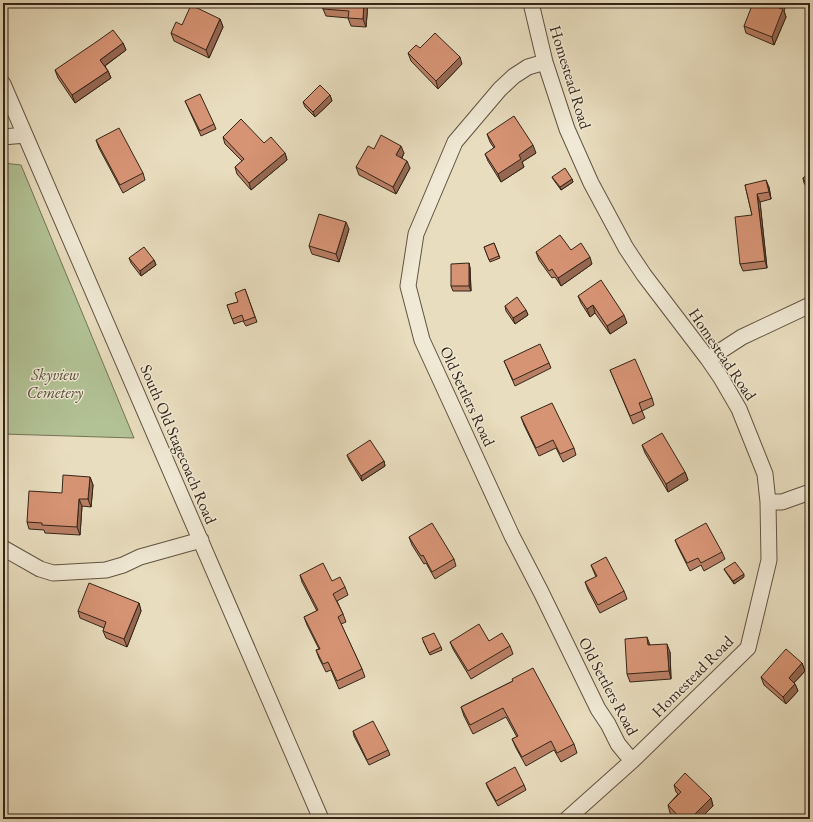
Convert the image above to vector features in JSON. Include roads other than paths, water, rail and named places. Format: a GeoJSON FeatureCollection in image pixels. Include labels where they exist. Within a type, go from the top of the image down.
{"type":"FeatureCollection","features":[{"type":"Feature","properties":{"kind":"street","name":"Homestead Road"},"geometry":{"type":"LineString","coordinates":[[531,3],[546,62],[567,129],[591,182],[626,248],[644,275],[708,359],[739,409],[765,474],[768,502],[769,560],[748,648],[632,761],[567,819]]}},
{"type":"Feature","properties":{"kind":"street","name":"Old Settlers Road"},"geometry":{"type":"LineString","coordinates":[[546,62],[528,67],[514,76],[500,89],[456,142],[416,234],[408,286],[422,340],[512,536],[598,709],[608,724],[618,744],[632,761]]}},
{"type":"Feature","properties":{"kind":"street","name":"South Old Stagecoach Road"},"geometry":{"type":"LineString","coordinates":[[3,84],[201,540],[320,819]]}},
{"type":"Feature","properties":{"kind":"street"},"geometry":{"type":"LineString","coordinates":[[3,137],[25,134]]}},
{"type":"Feature","properties":{"kind":"street"},"geometry":{"type":"LineString","coordinates":[[708,359],[742,338],[810,305]]}},
{"type":"Feature","properties":{"kind":"street"},"geometry":{"type":"LineString","coordinates":[[768,502],[782,502],[810,492]]}},
{"type":"Feature","properties":{"kind":"street"},"geometry":{"type":"LineString","coordinates":[[3,548],[40,569],[53,573],[106,570],[123,565],[140,557],[201,540]]}},
{"type":"Feature","properties":{"kind":"park label","name":"Skyview Cemetery"},"geometry":{"type":"Point","coordinates":[55,383]}}]}
